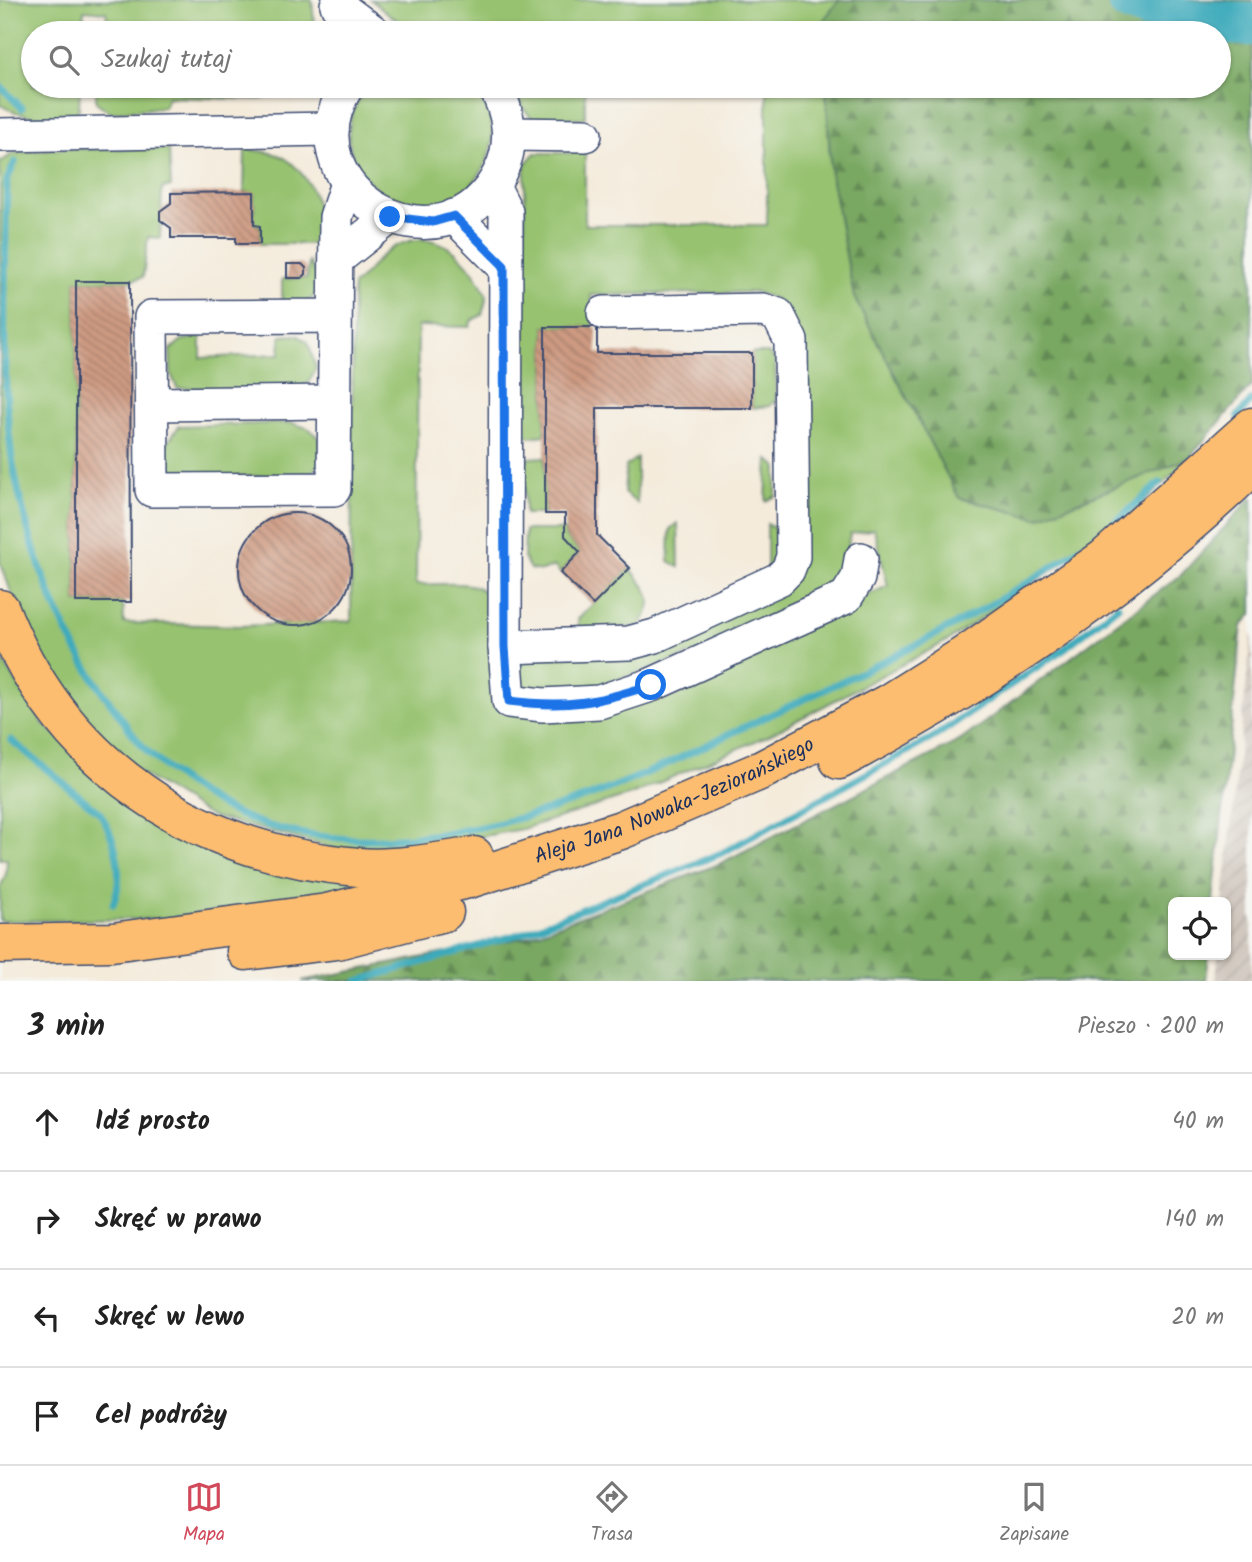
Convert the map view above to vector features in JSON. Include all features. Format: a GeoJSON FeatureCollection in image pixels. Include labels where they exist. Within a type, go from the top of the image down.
{"type":"FeatureCollection","features":[{"type":"Feature","properties":{"kind":"main road","name":"Aleja Jana Nowaka-Jeziorańskiego"},"geometry":{"type":"LineString","coordinates":[[0,944],[112,942],[327,914],[472,878],[621,830],[762,770],[865,716],[965,655],[1105,558],[1196,480],[1252,427]]}},
{"type":"Feature","properties":{"kind":"main road","name":"Aleja Jana Nowaka-Jeziorańskiego"},"geometry":{"type":"LineString","coordinates":[[0,970],[118,967],[337,940],[486,901],[632,855],[774,793],[929,711],[993,671],[1091,601],[1219,498],[1252,466]]}},
{"type":"Feature","properties":{"kind":"main road"},"geometry":{"type":"LineString","coordinates":[[0,610],[12,641],[58,715],[119,777],[194,825],[274,855],[360,867],[441,862],[621,830]]}},
{"type":"Feature","properties":{"kind":"lane"},"geometry":{"type":"LineString","coordinates":[[341,98],[332,129],[338,166],[347,183],[366,204],[390,217],[433,222],[454,216],[476,204],[493,186],[505,161],[510,134],[502,98]]}},
{"type":"Feature","properties":{"kind":"lane"},"geometry":{"type":"LineString","coordinates":[[0,135],[332,129]]}},
{"type":"Feature","properties":{"kind":"lane"},"geometry":{"type":"LineString","coordinates":[[510,134],[585,135]]}},
{"type":"Feature","properties":{"kind":"lane"},"geometry":{"type":"LineString","coordinates":[[333,316],[151,317],[152,490],[334,489],[333,316],[337,258],[336,217],[347,183]]}},
{"type":"Feature","properties":{"kind":"lane"},"geometry":{"type":"LineString","coordinates":[[493,186],[506,212],[505,647],[509,701],[543,705],[599,702],[651,685],[846,597],[858,578],[862,559]]}},
{"type":"Feature","properties":{"kind":"lane"},"geometry":{"type":"LineString","coordinates":[[454,216],[504,266]]}},
{"type":"Feature","properties":{"kind":"lane"},"geometry":{"type":"LineString","coordinates":[[337,258],[390,217]]}},
{"type":"Feature","properties":{"kind":"lane"},"geometry":{"type":"LineString","coordinates":[[505,647],[629,643],[655,636],[779,579],[788,570],[793,557],[791,341],[778,315],[763,310],[604,313]]}},
{"type":"Feature","properties":{"kind":"lane"},"geometry":{"type":"LineString","coordinates":[[152,404],[334,402]]}},
{"type":"Feature","properties":{"kind":"shaded area"},"geometry":{"type":"Polygon","coordinates":[[[1252,630],[1252,981],[1216,981],[1218,960],[1231,960],[1231,897],[1224,897],[1252,630]]]}},
{"type":"Feature","properties":{"kind":"green space"},"geometry":{"type":"Polygon","coordinates":[[[0,0],[312,0],[314,21],[107,21],[106,12],[84,10],[83,21],[21,21],[21,98],[79,98],[79,109],[74,116],[54,117],[18,113],[0,105],[0,0]]]}},
{"type":"Feature","properties":{"kind":"green space"},"geometry":{"type":"Polygon","coordinates":[[[371,0],[839,0],[823,21],[398,21],[371,0]]]}},
{"type":"Feature","properties":{"kind":"green space"},"geometry":{"type":"Polygon","coordinates":[[[839,0],[1252,0],[1252,385],[1189,458],[1037,518],[959,498],[854,297],[831,175],[827,98],[1231,98],[1231,21],[823,21],[839,0]]]}},
{"type":"Feature","properties":{"kind":"green space"},"geometry":{"type":"Polygon","coordinates":[[[96,98],[168,98],[164,107],[111,113],[96,102],[96,98]]]}},
{"type":"Feature","properties":{"kind":"green space"},"geometry":{"type":"Polygon","coordinates":[[[362,98],[481,98],[491,121],[491,150],[466,190],[439,204],[411,204],[384,193],[362,173],[350,147],[351,118],[362,98]]]}},
{"type":"Feature","properties":{"kind":"green space"},"geometry":{"type":"Polygon","coordinates":[[[520,98],[585,98],[585,118],[532,118],[523,108],[520,98]]]}},
{"type":"Feature","properties":{"kind":"green space"},"geometry":{"type":"Polygon","coordinates":[[[767,98],[827,98],[831,175],[1037,518],[1189,458],[1127,519],[949,640],[769,735],[631,795],[522,829],[413,849],[341,850],[210,816],[142,774],[82,721],[31,646],[0,562],[0,163],[12,154],[50,149],[169,149],[171,187],[162,188],[160,238],[148,237],[143,277],[130,281],[76,281],[76,602],[123,602],[124,623],[241,626],[351,621],[353,285],[384,254],[417,239],[432,240],[446,246],[469,267],[487,296],[482,315],[471,321],[470,327],[418,326],[416,584],[470,585],[487,594],[494,603],[501,709],[650,693],[888,586],[874,529],[850,534],[842,584],[738,638],[567,697],[525,689],[517,658],[640,652],[795,578],[775,299],[756,292],[591,295],[593,327],[545,327],[545,435],[529,437],[524,433],[525,164],[535,153],[585,153],[585,225],[767,225],[767,98]]]}},
{"type":"Feature","properties":{"kind":"green space"},"geometry":{"type":"Polygon","coordinates":[[[245,149],[279,155],[301,174],[318,207],[322,244],[260,244],[260,226],[254,225],[254,193],[244,192],[245,149]]]}},
{"type":"Feature","properties":{"kind":"green space"},"geometry":{"type":"Polygon","coordinates":[[[309,262],[321,283],[320,291],[301,307],[282,304],[282,279],[307,278],[309,262]]]}},
{"type":"Feature","properties":{"kind":"green space"},"geometry":{"type":"Polygon","coordinates":[[[297,335],[308,342],[316,368],[309,382],[297,390],[177,388],[171,374],[170,350],[182,340],[201,337],[201,358],[280,354],[281,336],[297,335]]]}},
{"type":"Feature","properties":{"kind":"green space"},"geometry":{"type":"Polygon","coordinates":[[[752,353],[768,353],[775,360],[776,400],[770,406],[752,408],[752,353]]]}},
{"type":"Feature","properties":{"kind":"green space"},"geometry":{"type":"Polygon","coordinates":[[[292,423],[310,429],[320,440],[320,464],[312,472],[296,475],[178,478],[168,464],[164,448],[179,426],[292,423]]]}},
{"type":"Feature","properties":{"kind":"green space"},"geometry":{"type":"Polygon","coordinates":[[[545,457],[545,514],[525,514],[524,465],[529,458],[545,457]]]}},
{"type":"Feature","properties":{"kind":"green space"},"geometry":{"type":"Polygon","coordinates":[[[637,458],[637,503],[624,493],[626,466],[637,458]]]}},
{"type":"Feature","properties":{"kind":"green space"},"geometry":{"type":"Polygon","coordinates":[[[768,459],[777,467],[776,496],[766,501],[768,459]]]}},
{"type":"Feature","properties":{"kind":"green space"},"geometry":{"type":"Polygon","coordinates":[[[1252,497],[1252,614],[1242,626],[1214,897],[1168,897],[1168,960],[1208,960],[1206,981],[302,981],[527,937],[719,864],[961,740],[1181,575],[1252,497]]]}},
{"type":"Feature","properties":{"kind":"green space"},"geometry":{"type":"Polygon","coordinates":[[[678,523],[679,567],[669,561],[670,529],[678,523]]]}},
{"type":"Feature","properties":{"kind":"green space"},"geometry":{"type":"Polygon","coordinates":[[[767,524],[778,530],[778,559],[767,568],[767,524]]]}},
{"type":"Feature","properties":{"kind":"green space"},"geometry":{"type":"Polygon","coordinates":[[[525,530],[565,530],[565,536],[580,552],[560,573],[554,566],[542,571],[530,569],[524,558],[525,530]]]}},
{"type":"Feature","properties":{"kind":"green space"},"geometry":{"type":"Polygon","coordinates":[[[630,568],[646,589],[650,602],[639,626],[578,632],[578,619],[630,568]]]}},
{"type":"Feature","properties":{"kind":"green space"},"geometry":{"type":"Polygon","coordinates":[[[0,657],[44,725],[176,834],[223,856],[267,869],[392,884],[165,919],[0,921],[0,888],[6,874],[7,859],[0,859],[0,657]]]}},
{"type":"Feature","properties":{"kind":"building"},"geometry":{"type":"Polygon","coordinates":[[[254,192],[254,225],[260,226],[260,244],[236,244],[236,238],[171,238],[171,228],[160,220],[160,211],[171,203],[171,193],[254,192]]]}},
{"type":"Feature","properties":{"kind":"building"},"geometry":{"type":"Polygon","coordinates":[[[287,264],[302,264],[306,268],[306,274],[302,278],[287,278],[287,264]]]}},
{"type":"Feature","properties":{"kind":"building"},"geometry":{"type":"Polygon","coordinates":[[[76,281],[130,281],[131,602],[76,602],[76,281]]]}},
{"type":"Feature","properties":{"kind":"building"},"geometry":{"type":"Polygon","coordinates":[[[545,327],[597,327],[597,353],[752,353],[752,408],[597,408],[597,535],[630,568],[593,605],[560,573],[580,552],[565,536],[565,514],[545,514],[545,327]]]}},
{"type":"Feature","properties":{"kind":"building"},"geometry":{"type":"Polygon","coordinates":[[[295,513],[316,518],[334,530],[346,548],[351,569],[346,590],[334,608],[316,620],[295,625],[274,620],[256,608],[244,590],[239,569],[244,548],[256,530],[274,518],[295,513]]]}},
{"type":"Feature","properties":{"kind":"waterway"},"geometry":{"type":"LineString","coordinates":[[1129,0],[1182,21]]}},
{"type":"Feature","properties":{"kind":"waterway"},"geometry":{"type":"LineString","coordinates":[[1231,23],[1252,24]]}},
{"type":"Feature","properties":{"kind":"waterway"},"geometry":{"type":"LineString","coordinates":[[0,86],[22,108]]}},
{"type":"Feature","properties":{"kind":"waterway"},"geometry":{"type":"LineString","coordinates":[[15,162],[7,180],[5,320],[8,424],[26,524],[48,588],[61,619],[93,678],[144,748],[176,776],[206,797],[227,809],[272,827],[322,836],[373,839],[426,836],[530,815],[623,783],[832,686],[966,618],[1052,567],[1093,539],[1160,483]]}},
{"type":"Feature","properties":{"kind":"waterway"},"geometry":{"type":"LineString","coordinates":[[1238,416],[1252,400]]}},
{"type":"Feature","properties":{"kind":"waterway"},"geometry":{"type":"LineString","coordinates":[[358,981],[523,933],[722,853],[934,737],[1065,648],[1118,606]]}},
{"type":"Feature","properties":{"kind":"waterway"},"geometry":{"type":"LineString","coordinates":[[11,740],[100,813],[117,857],[117,893],[113,904]]}},
{"type":"Feature","properties":{"kind":"route"},"geometry":{"type":"LineString","coordinates":[[390,217],[411,222],[433,222],[454,216],[504,266],[505,647],[509,701],[543,705],[599,702],[651,685]]}}]}
